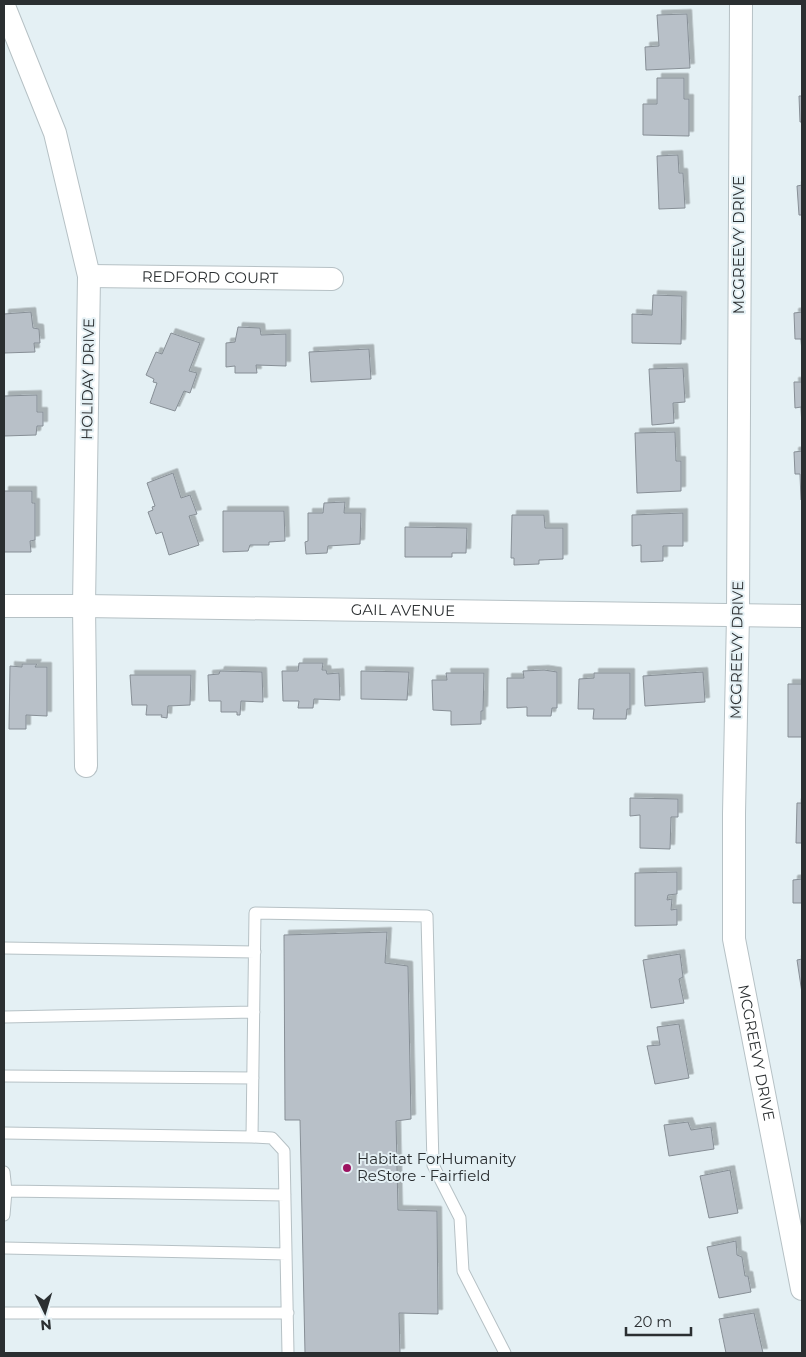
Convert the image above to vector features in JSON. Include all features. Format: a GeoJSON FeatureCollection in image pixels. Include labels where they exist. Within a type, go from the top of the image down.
{"type":"FeatureCollection","features":[{"type":"Feature","properties":{"kind":"street","name":"MCGREEVY DRIVE"},"geometry":{"type":"LineString","coordinates":[[741,4],[738,615],[734,814],[734,939],[802,1289]]}},
{"type":"Feature","properties":{"kind":"street","name":"HOLIDAY DRIVE"},"geometry":{"type":"LineString","coordinates":[[4,6],[55,132],[89,276],[84,606],[86,766]]}},
{"type":"Feature","properties":{"kind":"street","name":"REDFORD COURT"},"geometry":{"type":"LineString","coordinates":[[89,276],[332,278]]}},
{"type":"Feature","properties":{"kind":"street","name":"GAIL AVENUE"},"geometry":{"type":"LineString","coordinates":[[4,606],[802,616]]}},
{"type":"Feature","properties":{"kind":"lane"},"geometry":{"type":"LineString","coordinates":[[252,1137],[255,913],[427,916],[433,1165],[460,1218],[463,1271],[505,1353]]}},
{"type":"Feature","properties":{"kind":"lane"},"geometry":{"type":"LineString","coordinates":[[4,948],[255,952]]}},
{"type":"Feature","properties":{"kind":"lane"},"geometry":{"type":"LineString","coordinates":[[4,1016],[254,1012]]}},
{"type":"Feature","properties":{"kind":"lane"},"geometry":{"type":"LineString","coordinates":[[4,1076],[253,1078]]}},
{"type":"Feature","properties":{"kind":"lane"},"geometry":{"type":"LineString","coordinates":[[4,1133],[272,1138],[284,1151],[288,1353]]}},
{"type":"Feature","properties":{"kind":"lane"},"geometry":{"type":"LineString","coordinates":[[4,1172],[6,1191],[4,1215]]}},
{"type":"Feature","properties":{"kind":"lane"},"geometry":{"type":"LineString","coordinates":[[6,1191],[286,1195]]}},
{"type":"Feature","properties":{"kind":"lane"},"geometry":{"type":"LineString","coordinates":[[4,1248],[286,1254]]}},
{"type":"Feature","properties":{"kind":"lane"},"geometry":{"type":"LineString","coordinates":[[4,1313],[288,1313]]}},
{"type":"Feature","properties":{"kind":"building"},"geometry":{"type":"Polygon","coordinates":[[[687,14],[690,68],[646,70],[645,47],[659,46],[657,15],[687,14]]]}},
{"type":"Feature","properties":{"kind":"building"},"geometry":{"type":"Polygon","coordinates":[[[657,78],[684,78],[684,99],[689,99],[689,136],[643,135],[643,104],[657,104],[657,78]]]}},
{"type":"Feature","properties":{"kind":"building"},"geometry":{"type":"Polygon","coordinates":[[[799,96],[802,96],[802,122],[800,122],[799,96]]]}},
{"type":"Feature","properties":{"kind":"building"},"geometry":{"type":"Polygon","coordinates":[[[678,155],[679,173],[683,173],[685,208],[659,209],[657,156],[678,155]]]}},
{"type":"Feature","properties":{"kind":"building"},"geometry":{"type":"Polygon","coordinates":[[[802,185],[802,215],[799,215],[797,186],[802,185]]]}},
{"type":"Feature","properties":{"kind":"building"},"geometry":{"type":"Polygon","coordinates":[[[653,295],[682,296],[681,344],[632,343],[632,314],[652,315],[653,295]]]}},
{"type":"Feature","properties":{"kind":"building"},"geometry":{"type":"Polygon","coordinates":[[[31,312],[33,328],[39,329],[40,343],[34,343],[35,352],[4,353],[4,314],[31,312]]]}},
{"type":"Feature","properties":{"kind":"building"},"geometry":{"type":"Polygon","coordinates":[[[802,312],[802,353],[801,339],[795,339],[794,313],[802,312]]]}},
{"type":"Feature","properties":{"kind":"building"},"geometry":{"type":"Polygon","coordinates":[[[238,327],[260,328],[261,335],[286,334],[286,366],[256,365],[257,373],[235,373],[235,366],[226,367],[226,343],[235,342],[238,327]]]}},
{"type":"Feature","properties":{"kind":"building"},"geometry":{"type":"Polygon","coordinates":[[[171,333],[200,343],[189,371],[197,373],[190,393],[184,391],[175,411],[150,403],[157,383],[153,382],[154,379],[146,375],[156,352],[162,354],[171,333]]]}},
{"type":"Feature","properties":{"kind":"building"},"geometry":{"type":"Polygon","coordinates":[[[369,349],[371,379],[311,382],[309,352],[369,349]]]}},
{"type":"Feature","properties":{"kind":"building"},"geometry":{"type":"Polygon","coordinates":[[[683,368],[685,402],[673,403],[674,423],[652,425],[649,369],[683,368]]]}},
{"type":"Feature","properties":{"kind":"building"},"geometry":{"type":"Polygon","coordinates":[[[794,382],[802,382],[802,428],[801,407],[795,408],[794,382]]]}},
{"type":"Feature","properties":{"kind":"building"},"geometry":{"type":"Polygon","coordinates":[[[37,395],[37,412],[43,412],[43,426],[37,426],[36,435],[4,436],[4,396],[37,395]]]}},
{"type":"Feature","properties":{"kind":"building"},"geometry":{"type":"Polygon","coordinates":[[[675,432],[676,461],[681,461],[681,491],[637,493],[635,433],[675,432]]]}},
{"type":"Feature","properties":{"kind":"building"},"geometry":{"type":"Polygon","coordinates":[[[802,451],[801,500],[800,474],[795,474],[794,452],[802,451]]]}},
{"type":"Feature","properties":{"kind":"building"},"geometry":{"type":"Polygon","coordinates":[[[173,473],[181,498],[190,495],[197,514],[189,516],[199,545],[169,555],[162,532],[156,534],[148,512],[153,510],[152,507],[155,506],[147,483],[173,473]]]}},
{"type":"Feature","properties":{"kind":"building"},"geometry":{"type":"Polygon","coordinates":[[[4,491],[32,491],[32,503],[35,503],[35,540],[30,541],[31,552],[4,552],[4,491]]]}},
{"type":"Feature","properties":{"kind":"building"},"geometry":{"type":"Polygon","coordinates":[[[345,502],[344,513],[361,513],[360,544],[328,546],[327,553],[306,554],[305,542],[308,541],[308,513],[323,513],[324,503],[345,502]]]}},
{"type":"Feature","properties":{"kind":"building"},"geometry":{"type":"Polygon","coordinates":[[[223,511],[284,511],[285,541],[269,542],[269,545],[250,545],[248,551],[223,552],[223,511]]]}},
{"type":"Feature","properties":{"kind":"building"},"geometry":{"type":"Polygon","coordinates":[[[683,513],[683,546],[663,546],[663,561],[641,562],[641,545],[632,546],[632,515],[683,513]]]}},
{"type":"Feature","properties":{"kind":"building"},"geometry":{"type":"Polygon","coordinates":[[[512,515],[544,515],[545,528],[563,528],[563,559],[539,560],[539,564],[514,565],[514,558],[511,558],[512,515]]]}},
{"type":"Feature","properties":{"kind":"building"},"geometry":{"type":"Polygon","coordinates":[[[405,527],[467,528],[466,553],[452,553],[452,557],[405,557],[405,527]]]}},
{"type":"Feature","properties":{"kind":"building"},"geometry":{"type":"Polygon","coordinates":[[[299,663],[323,663],[322,670],[326,670],[327,674],[339,673],[340,700],[314,699],[313,708],[298,708],[299,701],[283,701],[282,671],[298,671],[299,663]]]}},
{"type":"Feature","properties":{"kind":"building"},"geometry":{"type":"Polygon","coordinates":[[[22,664],[37,664],[35,667],[47,667],[47,716],[26,715],[26,729],[9,729],[10,666],[22,667],[22,664]]]}},
{"type":"Feature","properties":{"kind":"building"},"geometry":{"type":"Polygon","coordinates":[[[544,670],[557,672],[557,708],[552,708],[551,716],[527,716],[527,707],[507,708],[507,678],[524,678],[523,671],[544,670]]]}},
{"type":"Feature","properties":{"kind":"building"},"geometry":{"type":"Polygon","coordinates":[[[220,671],[262,672],[263,702],[241,701],[240,715],[237,715],[237,712],[221,712],[221,701],[209,701],[208,675],[219,674],[220,671]]]}},
{"type":"Feature","properties":{"kind":"building"},"geometry":{"type":"Polygon","coordinates":[[[361,671],[409,672],[407,700],[361,699],[361,671]]]}},
{"type":"Feature","properties":{"kind":"building"},"geometry":{"type":"Polygon","coordinates":[[[703,672],[705,702],[645,706],[643,676],[703,672]]]}},
{"type":"Feature","properties":{"kind":"building"},"geometry":{"type":"Polygon","coordinates":[[[446,673],[484,673],[481,724],[451,725],[451,711],[433,710],[432,680],[447,680],[446,673]]]}},
{"type":"Feature","properties":{"kind":"building"},"geometry":{"type":"Polygon","coordinates":[[[594,673],[630,673],[630,709],[627,709],[626,719],[593,719],[594,709],[578,709],[579,679],[594,678],[594,673]]]}},
{"type":"Feature","properties":{"kind":"building"},"geometry":{"type":"Polygon","coordinates":[[[130,675],[191,675],[190,705],[168,706],[167,718],[161,717],[162,715],[146,715],[147,705],[132,705],[130,675]]]}},
{"type":"Feature","properties":{"kind":"building"},"geometry":{"type":"Polygon","coordinates":[[[788,684],[802,684],[802,737],[788,737],[788,684]]]}},
{"type":"Feature","properties":{"kind":"building"},"geometry":{"type":"Polygon","coordinates":[[[630,798],[678,799],[678,817],[671,817],[670,849],[640,848],[640,815],[630,816],[630,798]]]}},
{"type":"Feature","properties":{"kind":"building"},"geometry":{"type":"Polygon","coordinates":[[[797,803],[802,803],[802,843],[796,843],[797,803]]]}},
{"type":"Feature","properties":{"kind":"building"},"geometry":{"type":"Polygon","coordinates":[[[677,872],[677,894],[668,895],[667,900],[672,899],[671,910],[677,909],[677,925],[635,926],[635,873],[677,872]]]}},
{"type":"Feature","properties":{"kind":"building"},"geometry":{"type":"Polygon","coordinates":[[[802,879],[802,903],[793,903],[793,880],[802,879]]]}},
{"type":"Feature","properties":{"kind":"building"},"geometry":{"type":"Polygon","coordinates":[[[387,932],[385,963],[408,966],[411,1119],[396,1121],[398,1210],[437,1211],[438,1314],[399,1313],[400,1353],[305,1353],[300,1120],[285,1120],[284,935],[387,932]]]}},
{"type":"Feature","properties":{"kind":"building"},"geometry":{"type":"Polygon","coordinates":[[[680,954],[683,977],[679,979],[684,1003],[651,1008],[643,960],[680,954]]]}},
{"type":"Feature","properties":{"kind":"building"},"geometry":{"type":"Polygon","coordinates":[[[802,959],[802,993],[797,960],[802,959]]]}},
{"type":"Feature","properties":{"kind":"building"},"geometry":{"type":"Polygon","coordinates":[[[679,1024],[689,1078],[655,1084],[647,1046],[660,1045],[657,1027],[679,1024]]]}},
{"type":"Feature","properties":{"kind":"building"},"geometry":{"type":"Polygon","coordinates":[[[688,1122],[691,1130],[711,1127],[714,1149],[669,1156],[664,1125],[688,1122]]]}},
{"type":"Feature","properties":{"kind":"building"},"geometry":{"type":"Polygon","coordinates":[[[730,1170],[738,1213],[709,1218],[700,1176],[730,1170]]]}},
{"type":"Feature","properties":{"kind":"building"},"geometry":{"type":"Polygon","coordinates":[[[736,1241],[737,1255],[742,1257],[745,1276],[748,1276],[751,1292],[719,1298],[707,1247],[736,1241]]]}},
{"type":"Feature","properties":{"kind":"building"},"geometry":{"type":"Polygon","coordinates":[[[754,1313],[763,1353],[726,1353],[719,1319],[754,1313]]]}},
{"type":"Feature","properties":{"kind":"place","name":"Habitat ForHumanity ReStore - Fairfield"},"geometry":{"type":"Point","coordinates":[347,1168]}}]}
